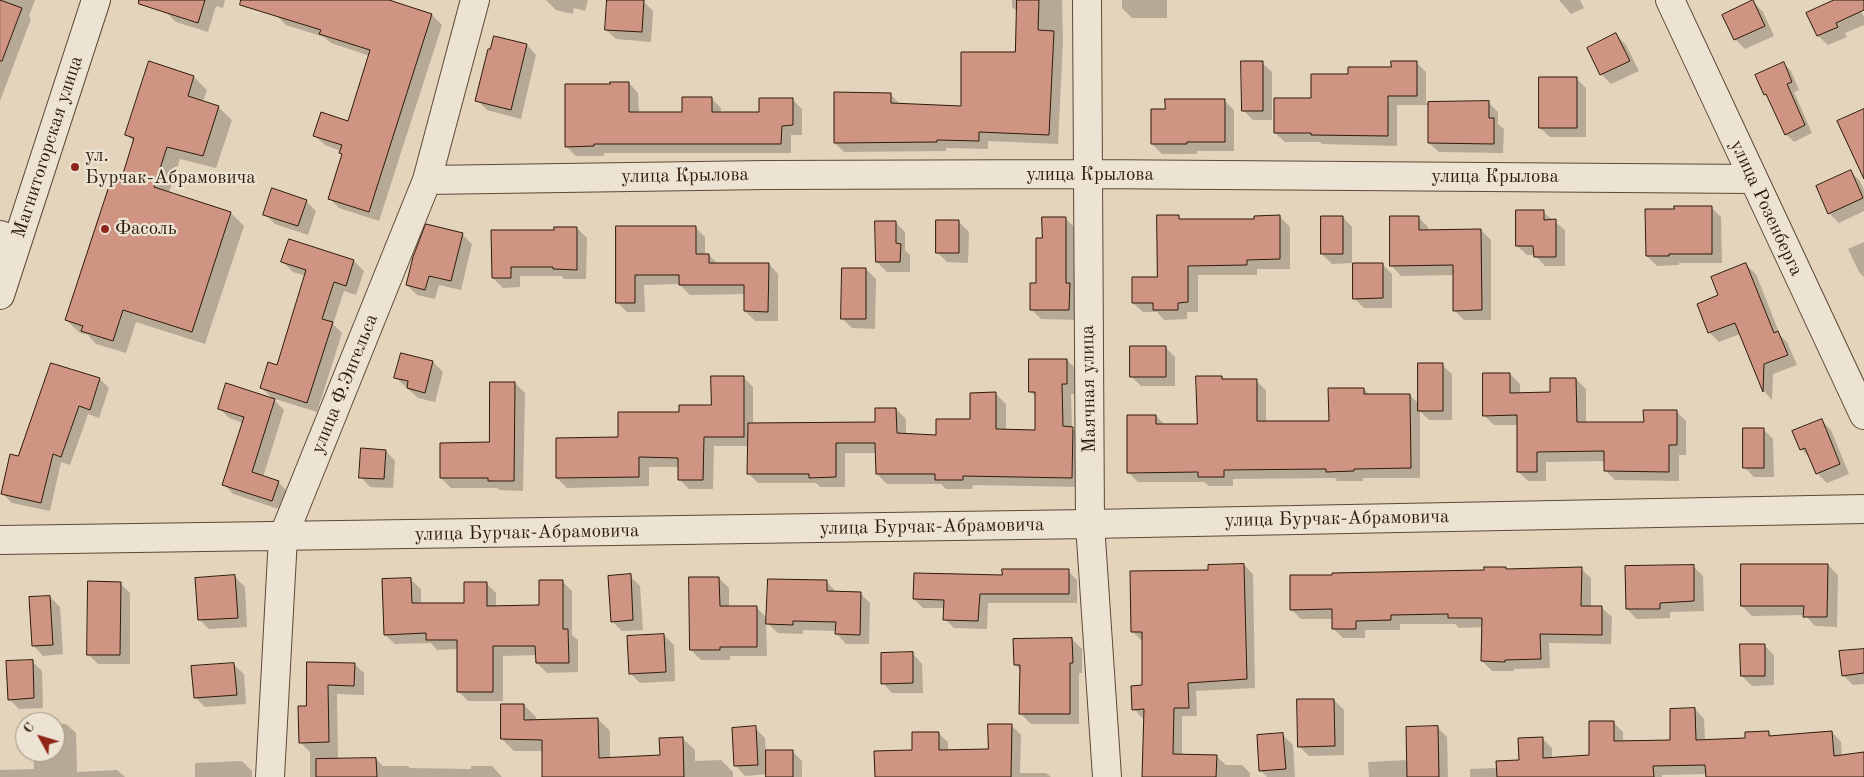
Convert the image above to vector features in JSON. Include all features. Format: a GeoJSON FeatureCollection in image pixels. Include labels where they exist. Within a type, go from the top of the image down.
{"type":"FeatureCollection","features":[{"type":"Feature","properties":{"kind":"street","name":"Магнитогорская улица"},"geometry":{"type":"LineString","coordinates":[[0,295],[9,238],[96,0]]}},
{"type":"Feature","properties":{"kind":"street","name":"улица Ф.Энгельса"},"geometry":{"type":"LineString","coordinates":[[270,777],[283,537],[427,180],[475,0]]}},
{"type":"Feature","properties":{"kind":"street","name":"Маячная улица"},"geometry":{"type":"LineString","coordinates":[[1087,0],[1090,524],[1106,777]]}},
{"type":"Feature","properties":{"kind":"street","name":"улица Розенберга"},"geometry":{"type":"LineString","coordinates":[[1670,0],[1864,415]]}},
{"type":"Feature","properties":{"kind":"street","name":"улица Крылова"},"geometry":{"type":"LineString","coordinates":[[427,180],[766,175],[1087,174],[1753,179]]}},
{"type":"Feature","properties":{"kind":"street","name":"улица Бурчак-Абрамовича"},"geometry":{"type":"LineString","coordinates":[[0,540],[1090,524],[1864,509]]}},
{"type":"Feature","properties":{"kind":"building"},"geometry":{"type":"Polygon","coordinates":[[[0,0],[22,8],[2,61],[0,61],[0,0]]]}},
{"type":"Feature","properties":{"kind":"building"},"geometry":{"type":"Polygon","coordinates":[[[139,0],[205,0],[198,23],[139,4],[139,0]]]}},
{"type":"Feature","properties":{"kind":"building"},"geometry":{"type":"Polygon","coordinates":[[[241,0],[389,0],[432,14],[369,212],[328,199],[342,154],[339,153],[342,145],[313,136],[321,112],[348,121],[370,50],[319,34],[321,30],[240,5],[241,0]]]}},
{"type":"Feature","properties":{"kind":"building"},"geometry":{"type":"Polygon","coordinates":[[[607,0],[644,0],[642,32],[605,30],[607,0]]]}},
{"type":"Feature","properties":{"kind":"building"},"geometry":{"type":"Polygon","coordinates":[[[1017,0],[1039,0],[1038,30],[1054,31],[1049,135],[979,132],[979,141],[937,140],[937,142],[834,143],[834,92],[891,93],[891,103],[961,106],[961,52],[1015,52],[1017,0]]]}},
{"type":"Feature","properties":{"kind":"building"},"geometry":{"type":"Polygon","coordinates":[[[1753,0],[1765,26],[1734,40],[1722,15],[1753,0]]]}},
{"type":"Feature","properties":{"kind":"building"},"geometry":{"type":"Polygon","coordinates":[[[1834,0],[1864,0],[1864,10],[1836,23],[1838,27],[1817,36],[1806,13],[1834,0]]]}},
{"type":"Feature","properties":{"kind":"building"},"geometry":{"type":"Polygon","coordinates":[[[1616,33],[1630,61],[1600,75],[1587,48],[1616,33]]]}},
{"type":"Feature","properties":{"kind":"building"},"geometry":{"type":"Polygon","coordinates":[[[494,36],[527,44],[511,110],[475,101],[488,49],[490,49],[494,36]]]}},
{"type":"Feature","properties":{"kind":"building"},"geometry":{"type":"Polygon","coordinates":[[[149,61],[194,76],[188,96],[219,106],[203,156],[167,147],[154,187],[231,212],[192,332],[123,310],[113,341],[81,331],[83,326],[65,320],[113,174],[122,177],[134,138],[125,135],[149,61]]]}},
{"type":"Feature","properties":{"kind":"building"},"geometry":{"type":"Polygon","coordinates":[[[1241,61],[1263,61],[1263,111],[1242,111],[1241,61]]]}},
{"type":"Feature","properties":{"kind":"building"},"geometry":{"type":"Polygon","coordinates":[[[1391,61],[1417,61],[1417,96],[1388,96],[1388,136],[1274,133],[1274,98],[1311,98],[1311,74],[1348,74],[1348,67],[1391,67],[1391,61]]]}},
{"type":"Feature","properties":{"kind":"building"},"geometry":{"type":"Polygon","coordinates":[[[1784,62],[1792,82],[1787,84],[1805,125],[1785,135],[1755,75],[1784,62]]]}},
{"type":"Feature","properties":{"kind":"building"},"geometry":{"type":"Polygon","coordinates":[[[1539,77],[1577,77],[1577,128],[1539,128],[1539,77]]]}},
{"type":"Feature","properties":{"kind":"building"},"geometry":{"type":"Polygon","coordinates":[[[610,82],[629,82],[629,112],[682,112],[682,97],[712,97],[712,112],[759,112],[759,98],[793,98],[793,125],[782,126],[781,144],[594,144],[594,146],[565,147],[565,84],[610,84],[610,82]]]}},
{"type":"Feature","properties":{"kind":"building"},"geometry":{"type":"Polygon","coordinates":[[[1165,99],[1225,99],[1225,142],[1151,144],[1151,109],[1165,109],[1165,99]]]}},
{"type":"Feature","properties":{"kind":"building"},"geometry":{"type":"Polygon","coordinates":[[[1489,101],[1489,118],[1494,118],[1494,144],[1428,143],[1428,102],[1489,101]]]}},
{"type":"Feature","properties":{"kind":"building"},"geometry":{"type":"Polygon","coordinates":[[[1864,109],[1864,179],[1837,121],[1864,109]]]}},
{"type":"Feature","properties":{"kind":"building"},"geometry":{"type":"Polygon","coordinates":[[[1851,170],[1863,198],[1828,214],[1816,186],[1851,170]]]}},
{"type":"Feature","properties":{"kind":"building"},"geometry":{"type":"Polygon","coordinates":[[[272,188],[307,200],[298,226],[263,215],[272,188]]]}},
{"type":"Feature","properties":{"kind":"building"},"geometry":{"type":"Polygon","coordinates":[[[1674,206],[1712,206],[1712,254],[1646,256],[1645,209],[1674,209],[1674,206]]]}},
{"type":"Feature","properties":{"kind":"building"},"geometry":{"type":"Polygon","coordinates":[[[1516,210],[1544,210],[1544,220],[1556,219],[1556,257],[1534,257],[1533,246],[1516,246],[1516,210]]]}},
{"type":"Feature","properties":{"kind":"building"},"geometry":{"type":"Polygon","coordinates":[[[1157,215],[1179,215],[1179,219],[1254,219],[1254,216],[1280,215],[1280,259],[1247,260],[1247,265],[1188,266],[1188,302],[1178,303],[1178,310],[1153,310],[1153,303],[1132,303],[1132,277],[1157,277],[1157,215]]]}},
{"type":"Feature","properties":{"kind":"building"},"geometry":{"type":"Polygon","coordinates":[[[1321,216],[1343,216],[1343,254],[1321,254],[1321,216]]]}},
{"type":"Feature","properties":{"kind":"building"},"geometry":{"type":"Polygon","coordinates":[[[1390,216],[1419,216],[1419,230],[1481,229],[1482,310],[1453,311],[1453,265],[1390,266],[1390,216]]]}},
{"type":"Feature","properties":{"kind":"building"},"geometry":{"type":"Polygon","coordinates":[[[1042,217],[1066,217],[1066,283],[1070,283],[1069,310],[1030,310],[1030,283],[1036,283],[1036,238],[1042,238],[1042,217]]]}},
{"type":"Feature","properties":{"kind":"building"},"geometry":{"type":"Polygon","coordinates":[[[936,220],[959,220],[959,253],[936,253],[936,220]]]}},
{"type":"Feature","properties":{"kind":"building"},"geometry":{"type":"Polygon","coordinates":[[[875,221],[896,221],[896,243],[901,244],[900,262],[876,262],[875,221]]]}},
{"type":"Feature","properties":{"kind":"building"},"geometry":{"type":"Polygon","coordinates":[[[426,224],[463,233],[451,281],[429,276],[425,290],[406,285],[413,257],[426,224]]]}},
{"type":"Feature","properties":{"kind":"building"},"geometry":{"type":"Polygon","coordinates":[[[616,226],[696,226],[696,254],[709,254],[709,263],[769,263],[768,312],[744,311],[744,285],[679,285],[679,275],[635,275],[635,303],[616,303],[616,226]]]}},
{"type":"Feature","properties":{"kind":"building"},"geometry":{"type":"Polygon","coordinates":[[[554,227],[577,227],[577,270],[553,269],[553,267],[511,267],[511,278],[492,278],[491,230],[554,230],[554,227]]]}},
{"type":"Feature","properties":{"kind":"building"},"geometry":{"type":"Polygon","coordinates":[[[289,239],[354,260],[346,286],[334,282],[322,319],[333,322],[307,403],[260,388],[268,362],[277,365],[306,270],[281,262],[289,239]]]}},
{"type":"Feature","properties":{"kind":"building"},"geometry":{"type":"Polygon","coordinates":[[[1353,263],[1383,263],[1383,298],[1353,299],[1353,263]]]}},
{"type":"Feature","properties":{"kind":"building"},"geometry":{"type":"Polygon","coordinates":[[[1746,263],[1774,333],[1778,331],[1788,355],[1764,364],[1763,392],[1735,323],[1708,333],[1697,304],[1718,295],[1711,277],[1746,263]]]}},
{"type":"Feature","properties":{"kind":"building"},"geometry":{"type":"Polygon","coordinates":[[[842,268],[866,268],[866,319],[841,319],[842,268]]]}},
{"type":"Feature","properties":{"kind":"building"},"geometry":{"type":"Polygon","coordinates":[[[1130,346],[1166,346],[1166,377],[1130,377],[1130,346]]]}},
{"type":"Feature","properties":{"kind":"building"},"geometry":{"type":"Polygon","coordinates":[[[401,353],[433,361],[425,393],[407,388],[408,381],[394,378],[401,353]]]}},
{"type":"Feature","properties":{"kind":"building"},"geometry":{"type":"Polygon","coordinates":[[[1029,359],[1067,359],[1067,384],[1062,384],[1063,426],[1073,427],[1072,478],[963,476],[963,480],[935,480],[935,474],[876,474],[875,443],[836,443],[836,477],[809,478],[809,474],[747,474],[748,423],[875,422],[875,408],[896,408],[897,433],[936,435],[936,419],[970,419],[970,393],[996,392],[996,429],[1035,430],[1035,392],[1029,392],[1029,359]]]}},
{"type":"Feature","properties":{"kind":"building"},"geometry":{"type":"Polygon","coordinates":[[[51,363],[100,378],[90,410],[79,406],[61,457],[53,454],[41,503],[1,494],[10,454],[18,456],[51,363]]]}},
{"type":"Feature","properties":{"kind":"building"},"geometry":{"type":"Polygon","coordinates":[[[1418,363],[1443,363],[1443,411],[1418,411],[1418,363]]]}},
{"type":"Feature","properties":{"kind":"building"},"geometry":{"type":"Polygon","coordinates":[[[1483,373],[1510,373],[1510,393],[1550,392],[1550,378],[1576,378],[1577,422],[1644,422],[1643,410],[1677,410],[1677,445],[1669,445],[1669,472],[1604,471],[1604,451],[1537,452],[1537,472],[1517,472],[1517,415],[1483,416],[1483,373]]]}},
{"type":"Feature","properties":{"kind":"building"},"geometry":{"type":"Polygon","coordinates":[[[711,376],[744,376],[744,437],[704,437],[703,480],[678,480],[678,458],[639,457],[639,477],[556,478],[556,438],[618,437],[618,412],[679,412],[679,405],[711,405],[711,376]]]}},
{"type":"Feature","properties":{"kind":"building"},"geometry":{"type":"Polygon","coordinates":[[[1196,376],[1222,376],[1222,379],[1257,379],[1257,421],[1329,421],[1328,388],[1364,388],[1364,394],[1410,394],[1411,468],[1354,469],[1354,471],[1326,472],[1326,469],[1224,470],[1224,477],[1198,477],[1198,472],[1127,473],[1127,415],[1156,415],[1156,424],[1197,424],[1196,376]]]}},
{"type":"Feature","properties":{"kind":"building"},"geometry":{"type":"Polygon","coordinates":[[[490,382],[515,382],[514,481],[488,481],[488,478],[440,478],[440,443],[489,442],[490,382]]]}},
{"type":"Feature","properties":{"kind":"building"},"geometry":{"type":"Polygon","coordinates":[[[226,383],[275,399],[252,472],[279,481],[272,501],[222,485],[244,417],[218,409],[226,383]]]}},
{"type":"Feature","properties":{"kind":"building"},"geometry":{"type":"Polygon","coordinates":[[[1822,419],[1840,464],[1816,474],[1805,448],[1800,450],[1792,431],[1822,419]]]}},
{"type":"Feature","properties":{"kind":"building"},"geometry":{"type":"Polygon","coordinates":[[[1743,428],[1764,428],[1764,468],[1743,468],[1743,428]]]}},
{"type":"Feature","properties":{"kind":"building"},"geometry":{"type":"Polygon","coordinates":[[[361,448],[386,450],[384,479],[359,478],[361,448]]]}},
{"type":"Feature","properties":{"kind":"building"},"geometry":{"type":"Polygon","coordinates":[[[1244,564],[1247,679],[1188,683],[1189,708],[1174,708],[1173,754],[1217,755],[1216,777],[1142,777],[1144,709],[1132,710],[1131,686],[1142,685],[1142,632],[1131,632],[1130,571],[1208,570],[1208,565],[1244,564]]]}},
{"type":"Feature","properties":{"kind":"building"},"geometry":{"type":"Polygon","coordinates":[[[1741,564],[1828,564],[1827,617],[1803,617],[1804,606],[1741,606],[1741,564]]]}},
{"type":"Feature","properties":{"kind":"building"},"geometry":{"type":"Polygon","coordinates":[[[1694,565],[1694,601],[1660,603],[1660,609],[1626,609],[1625,566],[1694,565]]]}},
{"type":"Feature","properties":{"kind":"building"},"geometry":{"type":"Polygon","coordinates":[[[1484,567],[1506,567],[1506,569],[1582,567],[1581,606],[1602,606],[1602,635],[1540,634],[1541,659],[1505,660],[1505,662],[1481,661],[1482,618],[1448,618],[1448,614],[1391,615],[1391,620],[1356,621],[1356,629],[1332,629],[1332,609],[1290,610],[1290,575],[1484,570],[1484,567]]]}},
{"type":"Feature","properties":{"kind":"building"},"geometry":{"type":"Polygon","coordinates":[[[1002,569],[1069,569],[1069,594],[980,594],[978,621],[943,620],[944,600],[913,599],[914,573],[1002,575],[1002,569]]]}},
{"type":"Feature","properties":{"kind":"building"},"geometry":{"type":"Polygon","coordinates":[[[631,574],[633,620],[611,622],[608,576],[631,574]]]}},
{"type":"Feature","properties":{"kind":"building"},"geometry":{"type":"Polygon","coordinates":[[[235,575],[238,618],[198,620],[195,578],[235,575]]]}},
{"type":"Feature","properties":{"kind":"building"},"geometry":{"type":"Polygon","coordinates":[[[689,577],[719,577],[720,606],[757,606],[757,647],[720,647],[720,650],[690,650],[689,577]]]}},
{"type":"Feature","properties":{"kind":"building"},"geometry":{"type":"Polygon","coordinates":[[[411,578],[412,603],[464,603],[464,582],[487,582],[487,606],[539,605],[539,580],[563,580],[563,629],[568,629],[569,663],[536,663],[535,646],[493,646],[493,692],[457,692],[457,640],[426,640],[426,633],[384,635],[382,579],[411,578]]]}},
{"type":"Feature","properties":{"kind":"building"},"geometry":{"type":"Polygon","coordinates":[[[768,579],[827,580],[827,591],[861,592],[860,635],[835,634],[836,622],[793,621],[793,625],[766,624],[768,579]]]}},
{"type":"Feature","properties":{"kind":"building"},"geometry":{"type":"Polygon","coordinates":[[[88,581],[121,582],[120,655],[87,655],[88,581]]]}},
{"type":"Feature","properties":{"kind":"building"},"geometry":{"type":"Polygon","coordinates":[[[50,596],[53,645],[32,646],[29,597],[50,596]]]}},
{"type":"Feature","properties":{"kind":"building"},"geometry":{"type":"Polygon","coordinates":[[[664,634],[666,672],[629,674],[627,636],[664,634]]]}},
{"type":"Feature","properties":{"kind":"building"},"geometry":{"type":"Polygon","coordinates":[[[1072,638],[1073,663],[1070,663],[1070,714],[1019,714],[1020,665],[1014,665],[1013,639],[1072,638]]]}},
{"type":"Feature","properties":{"kind":"building"},"geometry":{"type":"Polygon","coordinates":[[[1740,644],[1765,644],[1765,676],[1741,676],[1740,644]]]}},
{"type":"Feature","properties":{"kind":"building"},"geometry":{"type":"Polygon","coordinates":[[[1864,649],[1864,673],[1842,676],[1839,651],[1864,649]]]}},
{"type":"Feature","properties":{"kind":"building"},"geometry":{"type":"Polygon","coordinates":[[[913,652],[913,683],[881,684],[881,653],[913,652]]]}},
{"type":"Feature","properties":{"kind":"building"},"geometry":{"type":"Polygon","coordinates":[[[33,660],[34,698],[8,700],[6,661],[33,660]]]}},
{"type":"Feature","properties":{"kind":"building"},"geometry":{"type":"Polygon","coordinates":[[[307,662],[355,663],[354,686],[328,685],[329,742],[299,743],[298,706],[306,706],[307,662]]]}},
{"type":"Feature","properties":{"kind":"building"},"geometry":{"type":"Polygon","coordinates":[[[234,663],[237,695],[194,698],[191,666],[234,663]]]}},
{"type":"Feature","properties":{"kind":"building"},"geometry":{"type":"Polygon","coordinates":[[[1297,699],[1334,699],[1335,746],[1298,747],[1297,699]]]}},
{"type":"Feature","properties":{"kind":"building"},"geometry":{"type":"Polygon","coordinates":[[[501,704],[524,704],[524,720],[598,718],[599,758],[660,755],[659,738],[683,737],[684,777],[542,777],[542,740],[501,739],[501,704]]]}},
{"type":"Feature","properties":{"kind":"building"},"geometry":{"type":"Polygon","coordinates":[[[1695,708],[1696,740],[1745,738],[1745,732],[1769,731],[1769,736],[1832,731],[1834,756],[1864,752],[1864,777],[1706,777],[1705,765],[1653,766],[1654,777],[1497,777],[1496,761],[1519,760],[1518,738],[1543,737],[1543,758],[1589,755],[1589,721],[1614,721],[1614,741],[1670,740],[1670,709],[1695,708]]]}},
{"type":"Feature","properties":{"kind":"building"},"geometry":{"type":"Polygon","coordinates":[[[988,724],[1012,724],[1011,777],[875,777],[874,751],[912,750],[912,732],[939,732],[939,750],[988,749],[988,724]]]}},
{"type":"Feature","properties":{"kind":"building"},"geometry":{"type":"Polygon","coordinates":[[[756,726],[758,765],[734,766],[732,728],[756,726]]]}},
{"type":"Feature","properties":{"kind":"building"},"geometry":{"type":"Polygon","coordinates":[[[1438,726],[1439,777],[1407,777],[1406,727],[1438,726]]]}},
{"type":"Feature","properties":{"kind":"building"},"geometry":{"type":"Polygon","coordinates":[[[1283,733],[1286,769],[1259,771],[1257,735],[1283,733]]]}},
{"type":"Feature","properties":{"kind":"building"},"geometry":{"type":"Polygon","coordinates":[[[766,750],[793,750],[793,777],[766,777],[766,750]]]}},
{"type":"Feature","properties":{"kind":"building"},"geometry":{"type":"Polygon","coordinates":[[[376,758],[377,777],[316,777],[316,759],[376,758]]]}},
{"type":"Feature","properties":{"kind":"place","name":"ул. Бурчак-Абрамовича"},"geometry":{"type":"Point","coordinates":[75,167]}},
{"type":"Feature","properties":{"kind":"place","name":"Фасоль"},"geometry":{"type":"Point","coordinates":[105,229]}}]}
